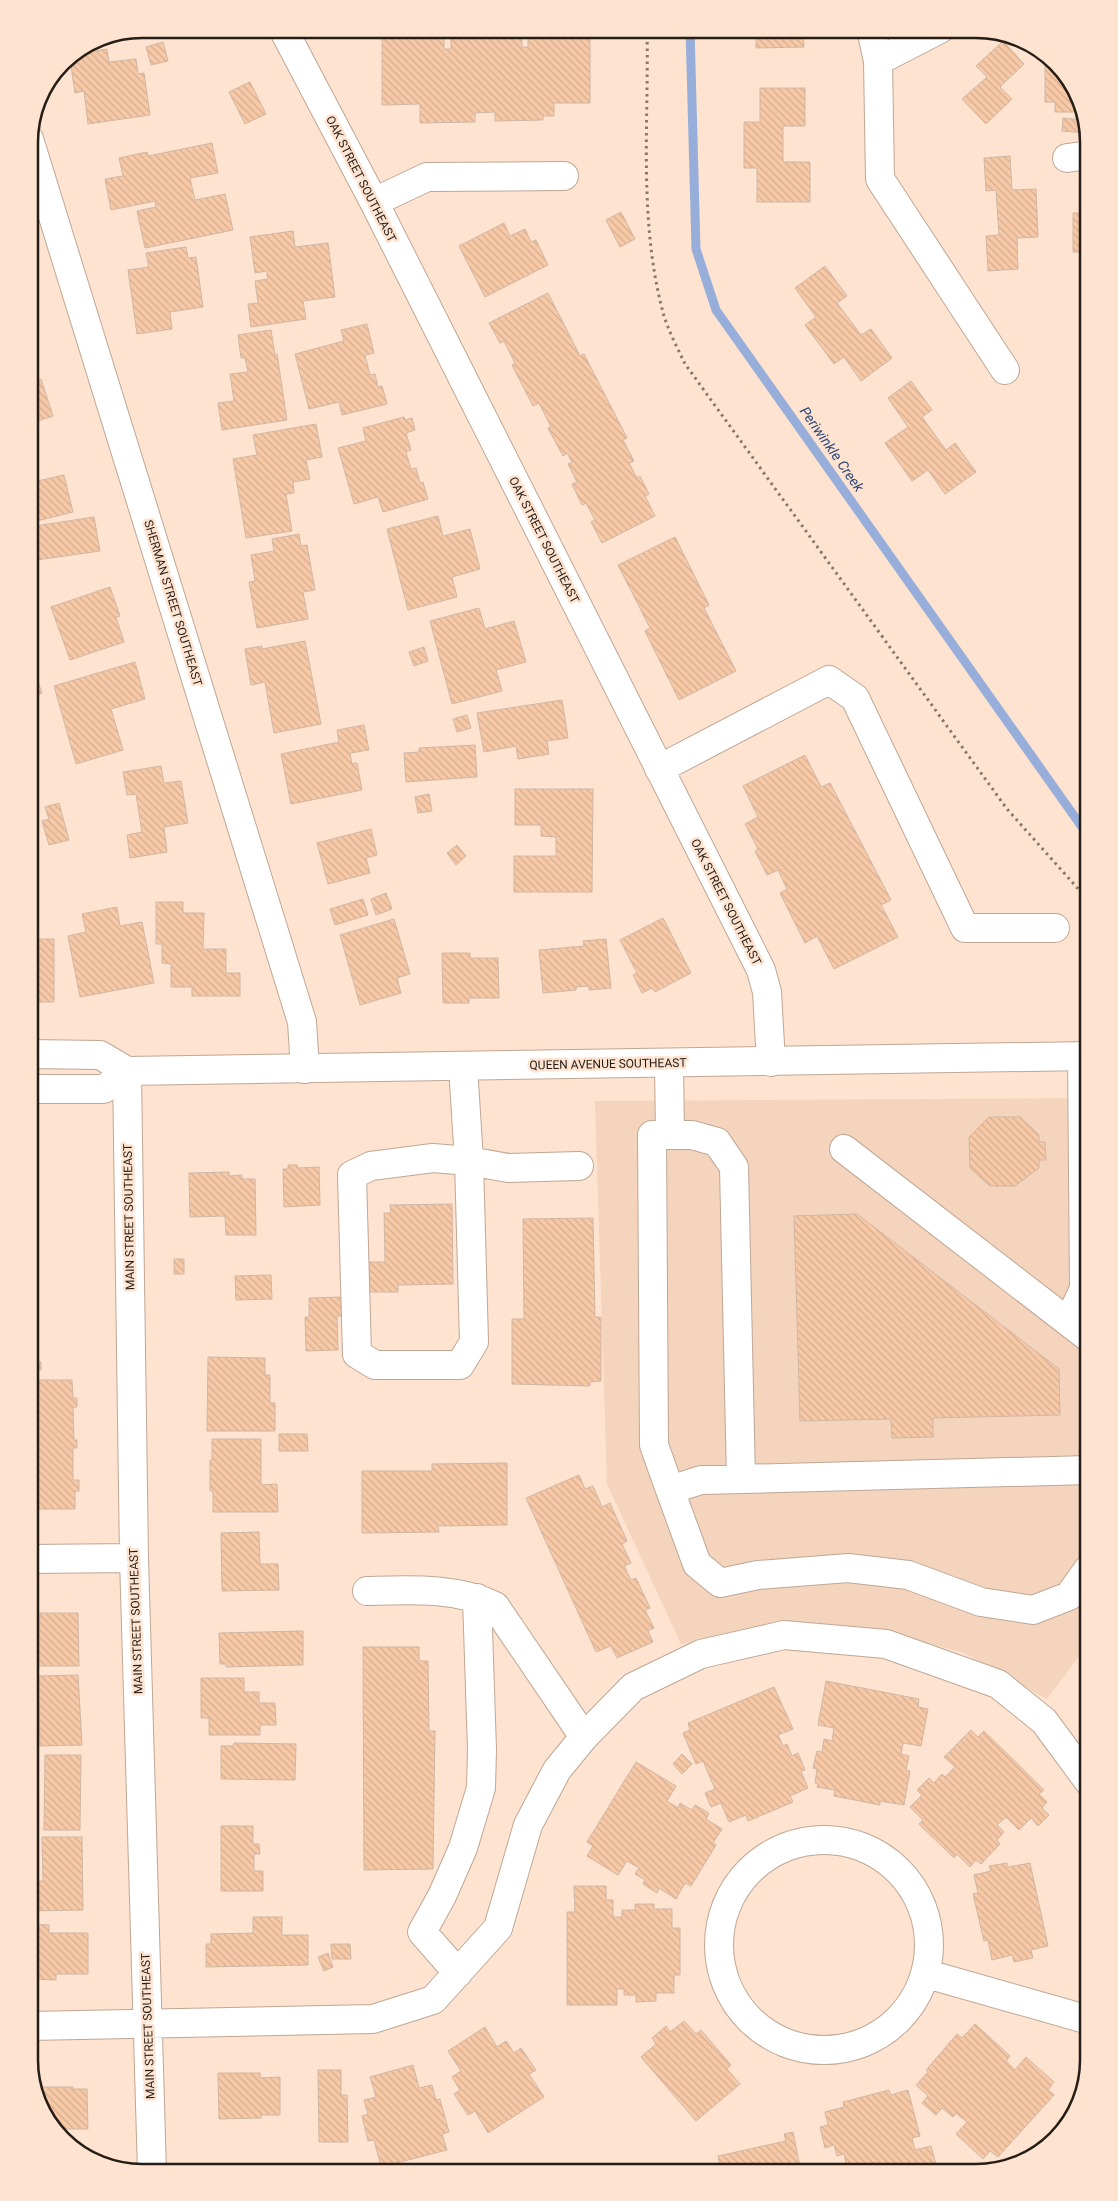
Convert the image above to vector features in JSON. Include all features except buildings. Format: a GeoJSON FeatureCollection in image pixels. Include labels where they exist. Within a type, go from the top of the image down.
{"type":"FeatureCollection","features":[{"type":"Feature","properties":{"kind":"street","name":"OAK STREET SOUTHEAST"},"geometry":{"type":"LineString","coordinates":[[288,38],[374,202],[761,970],[767,992],[771,1062]]}},
{"type":"Feature","properties":{"kind":"street"},"geometry":{"type":"LineString","coordinates":[[874,38],[878,61],[880,179],[1005,370]]}},
{"type":"Feature","properties":{"kind":"street"},"geometry":{"type":"LineString","coordinates":[[878,61],[923,38]]}},
{"type":"Feature","properties":{"kind":"street","name":"SHERMAN STREET SOUTHEAST"},"geometry":{"type":"LineString","coordinates":[[38,168],[302,1022],[305,1069]]}},
{"type":"Feature","properties":{"kind":"street"},"geometry":{"type":"LineString","coordinates":[[374,202],[427,178],[564,176]]}},
{"type":"Feature","properties":{"kind":"street"},"geometry":{"type":"LineString","coordinates":[[659,769],[829,680],[855,698],[965,928],[1055,928]]}},
{"type":"Feature","properties":{"kind":"street"},"geometry":{"type":"LineString","coordinates":[[38,1054],[100,1055],[127,1071],[104,1088],[38,1089]]}},
{"type":"Feature","properties":{"kind":"street","name":"QUEEN AVENUE SOUTHEAST"},"geometry":{"type":"LineString","coordinates":[[127,1071],[1080,1056]]}},
{"type":"Feature","properties":{"kind":"street"},"geometry":{"type":"LineString","coordinates":[[669,1063],[670,1135]]}},
{"type":"Feature","properties":{"kind":"street"},"geometry":{"type":"LineString","coordinates":[[463,1066],[469,1161],[474,1342],[460,1365],[375,1365],[357,1354],[352,1176],[371,1166],[433,1158],[469,1161],[508,1168],[579,1166]]}},
{"type":"Feature","properties":{"kind":"street","name":"MAIN STREET SOUTHEAST"},"geometry":{"type":"LineString","coordinates":[[127,1071],[134,1558],[152,2163]]}},
{"type":"Feature","properties":{"kind":"street"},"geometry":{"type":"LineString","coordinates":[[741,1479],[734,1166],[717,1142],[692,1135],[652,1135],[654,1445],[697,1564],[720,1583],[758,1575],[848,1568],[908,1575],[980,1602],[1033,1610],[1068,1596],[1080,1580]]}},
{"type":"Feature","properties":{"kind":"street"},"geometry":{"type":"LineString","coordinates":[[844,1149],[1080,1331]]}},
{"type":"Feature","properties":{"kind":"street"},"geometry":{"type":"LineString","coordinates":[[1068,1322],[1080,1297]]}},
{"type":"Feature","properties":{"kind":"street"},"geometry":{"type":"LineString","coordinates":[[670,1490],[701,1480],[1080,1470]]}},
{"type":"Feature","properties":{"kind":"street"},"geometry":{"type":"LineString","coordinates":[[38,1559],[134,1558]]}},
{"type":"Feature","properties":{"kind":"street"},"geometry":{"type":"LineString","coordinates":[[367,1591],[420,1590],[478,1598],[495,1606],[584,1737]]}},
{"type":"Feature","properties":{"kind":"street"},"geometry":{"type":"LineString","coordinates":[[458,1973],[422,1932],[442,1896],[463,1848],[481,1788],[482,1750],[478,1598]]}},
{"type":"Feature","properties":{"kind":"street"},"geometry":{"type":"LineString","coordinates":[[38,2026],[373,2019],[433,2000],[498,1928],[528,1825],[557,1770],[584,1737],[633,1687],[701,1654],[784,1634],[886,1644],[998,1684],[1044,1721],[1080,1770]]}},
{"type":"Feature","properties":{"kind":"street"},"geometry":{"type":"LineString","coordinates":[[830,1839],[876,1852],[911,1883],[930,1927],[927,1974],[904,2016],[866,2043],[819,2051],[782,2041],[773,2038],[738,2007],[719,1963],[722,1916],[745,1875],[783,1847],[830,1839]]}},
{"type":"Feature","properties":{"kind":"street"},"geometry":{"type":"LineString","coordinates":[[927,1974],[1080,2017]]}},
{"type":"Feature","properties":{"kind":"path"},"geometry":{"type":"LineString","coordinates":[[647,38],[646,198],[652,262],[664,318],[685,364],[1007,809],[1080,891]]}},
{"type":"Feature","properties":{"kind":"shaded area"},"geometry":{"type":"Polygon","coordinates":[[[1080,1098],[1080,1655],[1047,1699],[964,1653],[874,1629],[777,1626],[681,1644],[607,1484],[595,1101],[1080,1098]]]}},
{"type":"Feature","properties":{"kind":"waterway","name":"Periwinkle Creek"},"geometry":{"type":"LineString","coordinates":[[690,38],[696,249],[716,310],[1080,824]]}}]}
